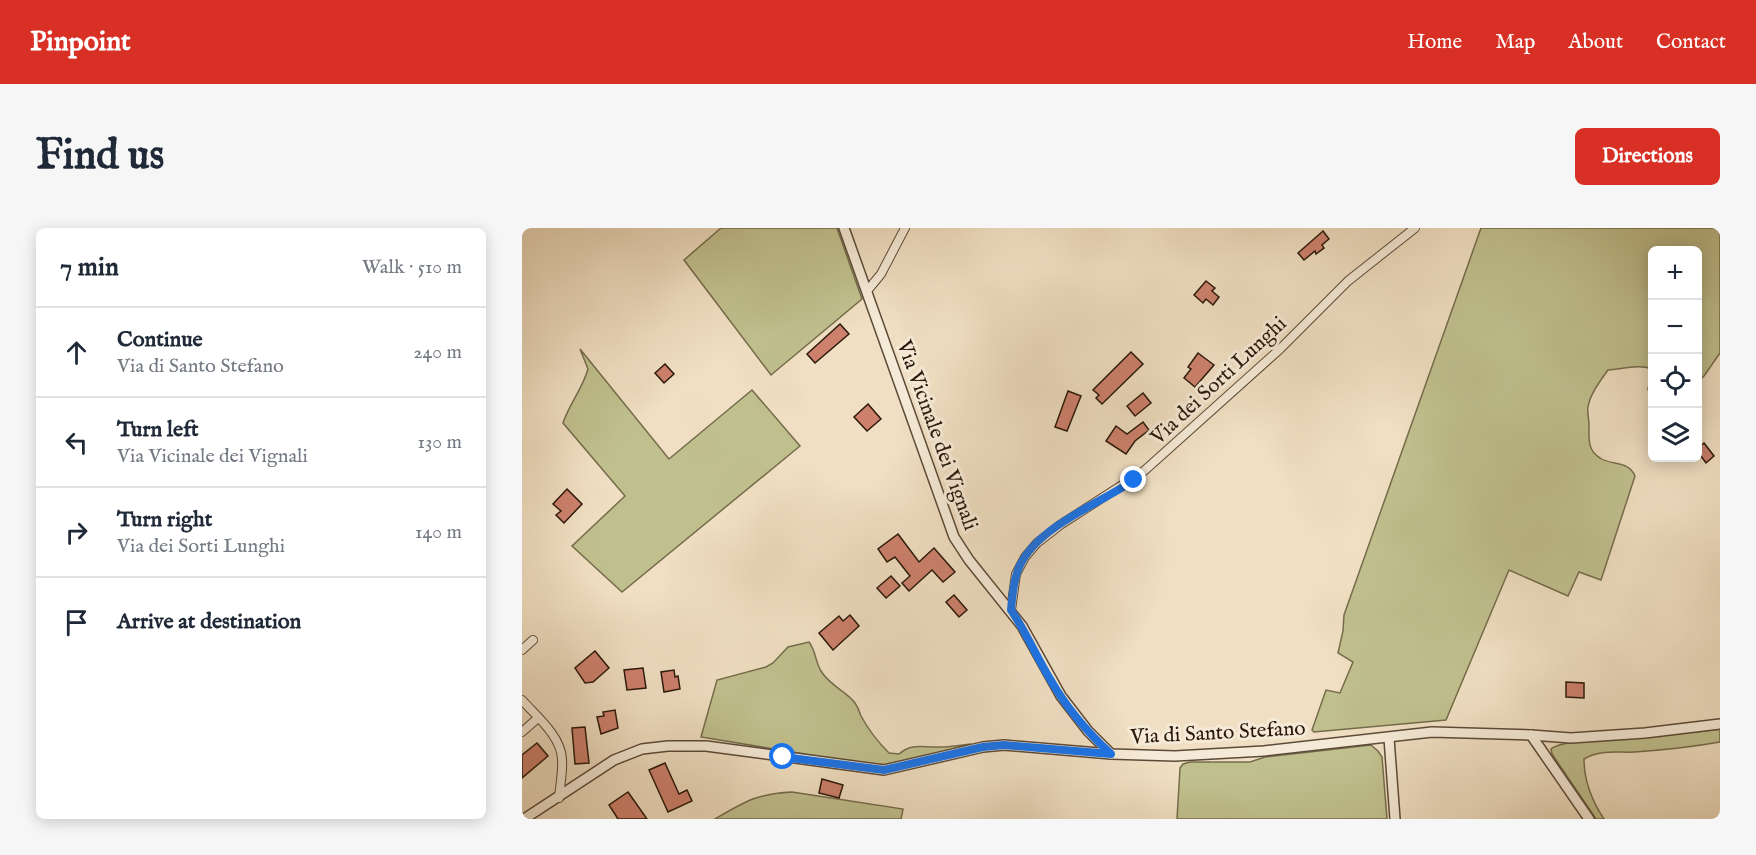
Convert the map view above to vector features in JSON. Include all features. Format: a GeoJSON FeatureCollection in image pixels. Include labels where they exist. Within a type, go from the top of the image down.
{"type":"FeatureCollection","features":[{"type":"Feature","properties":{"kind":"street","name":"Via Vicinale dei Vignali"},"geometry":{"type":"LineString","coordinates":[[844,228],[948,525],[969,560],[1022,626],[1060,696],[1088,731],[1111,754]]}},
{"type":"Feature","properties":{"kind":"street"},"geometry":{"type":"LineString","coordinates":[[867,291],[881,274],[905,228]]}},
{"type":"Feature","properties":{"kind":"street","name":"Via dei Sorti Lunghi"},"geometry":{"type":"LineString","coordinates":[[1011,610],[1016,574],[1024,557],[1036,543],[1144,471],[1280,348],[1348,281],[1415,228]]}},
{"type":"Feature","properties":{"kind":"street"},"geometry":{"type":"LineString","coordinates":[[522,650],[533,640]]}},
{"type":"Feature","properties":{"kind":"street"},"geometry":{"type":"LineString","coordinates":[[522,700],[553,735],[559,746],[562,758],[558,798]]}},
{"type":"Feature","properties":{"kind":"street"},"geometry":{"type":"LineString","coordinates":[[522,732],[538,718]]}},
{"type":"Feature","properties":{"kind":"street","name":"Via di Santo Stefano"},"geometry":{"type":"LineString","coordinates":[[524,819],[614,760],[642,749],[668,746],[706,746],[884,770],[983,747],[1004,745],[1161,756],[1259,752],[1432,732],[1571,738],[1645,733],[1720,724]]}},
{"type":"Feature","properties":{"kind":"street"},"geometry":{"type":"LineString","coordinates":[[1531,735],[1589,819]]}},
{"type":"Feature","properties":{"kind":"street"},"geometry":{"type":"LineString","coordinates":[[1389,738],[1395,819]]}},
{"type":"Feature","properties":{"kind":"green space"},"geometry":{"type":"Polygon","coordinates":[[[721,228],[837,228],[862,299],[771,375],[684,260],[721,228]]]}},
{"type":"Feature","properties":{"kind":"green space"},"geometry":{"type":"Polygon","coordinates":[[[1481,228],[1720,228],[1720,353],[1704,376],[1702,378],[1702,246],[1648,246],[1648,368],[1608,370],[1589,402],[1589,439],[1593,451],[1605,460],[1624,465],[1635,476],[1601,580],[1579,572],[1568,596],[1509,570],[1446,720],[1314,732],[1312,730],[1326,690],[1340,693],[1353,662],[1338,653],[1344,615],[1481,228]]]}},
{"type":"Feature","properties":{"kind":"green space"},"geometry":{"type":"Polygon","coordinates":[[[580,349],[669,459],[752,390],[800,446],[622,592],[572,546],[625,496],[563,423],[588,369],[580,349]]]}},
{"type":"Feature","properties":{"kind":"green space"},"geometry":{"type":"Polygon","coordinates":[[[809,642],[825,676],[855,703],[870,731],[889,753],[899,754],[914,747],[971,744],[909,760],[871,765],[701,737],[717,680],[766,667],[788,647],[809,642]]]}},
{"type":"Feature","properties":{"kind":"green space"},"geometry":{"type":"Polygon","coordinates":[[[1720,729],[1720,742],[1657,750],[1603,753],[1584,759],[1585,775],[1590,790],[1604,819],[1596,819],[1552,754],[1551,749],[1581,741],[1720,729]]]}},
{"type":"Feature","properties":{"kind":"green space"},"geometry":{"type":"Polygon","coordinates":[[[1371,745],[1382,757],[1387,819],[1177,819],[1180,768],[1183,764],[1250,762],[1265,757],[1371,745]]]}},
{"type":"Feature","properties":{"kind":"green space"},"geometry":{"type":"Polygon","coordinates":[[[792,792],[903,809],[901,819],[715,819],[752,800],[792,792]]]}},
{"type":"Feature","properties":{"kind":"building"},"geometry":{"type":"Polygon","coordinates":[[[1323,231],[1329,239],[1322,245],[1324,248],[1316,254],[1315,251],[1304,260],[1298,253],[1323,231]]]}},
{"type":"Feature","properties":{"kind":"building"},"geometry":{"type":"Polygon","coordinates":[[[1206,281],[1215,288],[1212,291],[1219,297],[1213,305],[1206,299],[1203,303],[1194,295],[1206,281]]]}},
{"type":"Feature","properties":{"kind":"building"},"geometry":{"type":"Polygon","coordinates":[[[840,324],[849,334],[815,363],[807,354],[840,324]]]}},
{"type":"Feature","properties":{"kind":"building"},"geometry":{"type":"Polygon","coordinates":[[[1131,352],[1143,364],[1102,404],[1096,398],[1099,395],[1093,390],[1131,352]]]}},
{"type":"Feature","properties":{"kind":"building"},"geometry":{"type":"Polygon","coordinates":[[[1198,353],[1214,365],[1195,387],[1184,378],[1191,369],[1188,367],[1198,353]]]}},
{"type":"Feature","properties":{"kind":"building"},"geometry":{"type":"Polygon","coordinates":[[[665,364],[674,374],[664,383],[655,373],[665,364]]]}},
{"type":"Feature","properties":{"kind":"building"},"geometry":{"type":"Polygon","coordinates":[[[1068,391],[1081,396],[1067,431],[1055,427],[1068,391]]]}},
{"type":"Feature","properties":{"kind":"building"},"geometry":{"type":"Polygon","coordinates":[[[1143,393],[1151,403],[1135,416],[1127,406],[1143,393]]]}},
{"type":"Feature","properties":{"kind":"building"},"geometry":{"type":"Polygon","coordinates":[[[868,404],[881,419],[867,431],[854,417],[868,404]]]}},
{"type":"Feature","properties":{"kind":"building"},"geometry":{"type":"Polygon","coordinates":[[[1143,422],[1149,430],[1135,441],[1126,454],[1106,441],[1116,426],[1127,434],[1143,422]]]}},
{"type":"Feature","properties":{"kind":"building"},"geometry":{"type":"Polygon","coordinates":[[[1704,443],[1714,456],[1706,463],[1702,458],[1704,443]]]}},
{"type":"Feature","properties":{"kind":"building"},"geometry":{"type":"Polygon","coordinates":[[[567,489],[582,504],[564,523],[556,515],[561,511],[553,504],[567,489]]]}},
{"type":"Feature","properties":{"kind":"building"},"geometry":{"type":"Polygon","coordinates":[[[898,534],[919,562],[934,548],[955,572],[943,582],[932,570],[909,591],[902,583],[910,576],[895,557],[887,562],[878,549],[898,534]]]}},
{"type":"Feature","properties":{"kind":"building"},"geometry":{"type":"Polygon","coordinates":[[[891,576],[900,586],[886,598],[877,588],[891,576]]]}},
{"type":"Feature","properties":{"kind":"building"},"geometry":{"type":"Polygon","coordinates":[[[954,595],[967,610],[959,617],[946,602],[954,595]]]}},
{"type":"Feature","properties":{"kind":"building"},"geometry":{"type":"Polygon","coordinates":[[[850,615],[859,626],[833,650],[819,633],[839,616],[843,621],[850,615]]]}},
{"type":"Feature","properties":{"kind":"building"},"geometry":{"type":"Polygon","coordinates":[[[595,651],[609,668],[593,682],[585,683],[575,668],[595,651]]]}},
{"type":"Feature","properties":{"kind":"building"},"geometry":{"type":"Polygon","coordinates":[[[643,668],[646,688],[627,690],[624,670],[643,668]]]}},
{"type":"Feature","properties":{"kind":"building"},"geometry":{"type":"Polygon","coordinates":[[[674,670],[675,677],[678,676],[680,689],[664,692],[661,672],[674,670]]]}},
{"type":"Feature","properties":{"kind":"building"},"geometry":{"type":"Polygon","coordinates":[[[1566,682],[1584,683],[1584,698],[1566,697],[1566,682]]]}},
{"type":"Feature","properties":{"kind":"building"},"geometry":{"type":"Polygon","coordinates":[[[615,710],[618,728],[601,734],[597,717],[604,716],[603,712],[615,710]]]}},
{"type":"Feature","properties":{"kind":"building"},"geometry":{"type":"Polygon","coordinates":[[[585,727],[589,763],[575,764],[572,728],[585,727]]]}},
{"type":"Feature","properties":{"kind":"building"},"geometry":{"type":"Polygon","coordinates":[[[537,743],[548,756],[522,778],[522,755],[537,743]]]}},
{"type":"Feature","properties":{"kind":"building"},"geometry":{"type":"Polygon","coordinates":[[[665,763],[679,794],[687,790],[692,801],[668,812],[649,770],[665,763]]]}},
{"type":"Feature","properties":{"kind":"building"},"geometry":{"type":"Polygon","coordinates":[[[822,779],[843,785],[839,798],[819,793],[822,779]]]}},
{"type":"Feature","properties":{"kind":"building"},"geometry":{"type":"Polygon","coordinates":[[[628,792],[647,819],[618,819],[609,805],[628,792]]]}},
{"type":"Feature","properties":{"kind":"route"},"geometry":{"type":"LineString","coordinates":[[783,757],[884,770],[983,747],[1004,745],[1111,754],[1088,731],[1060,696],[1011,610],[1016,574],[1024,557],[1036,543],[1060,525],[1134,480]]}}]}
